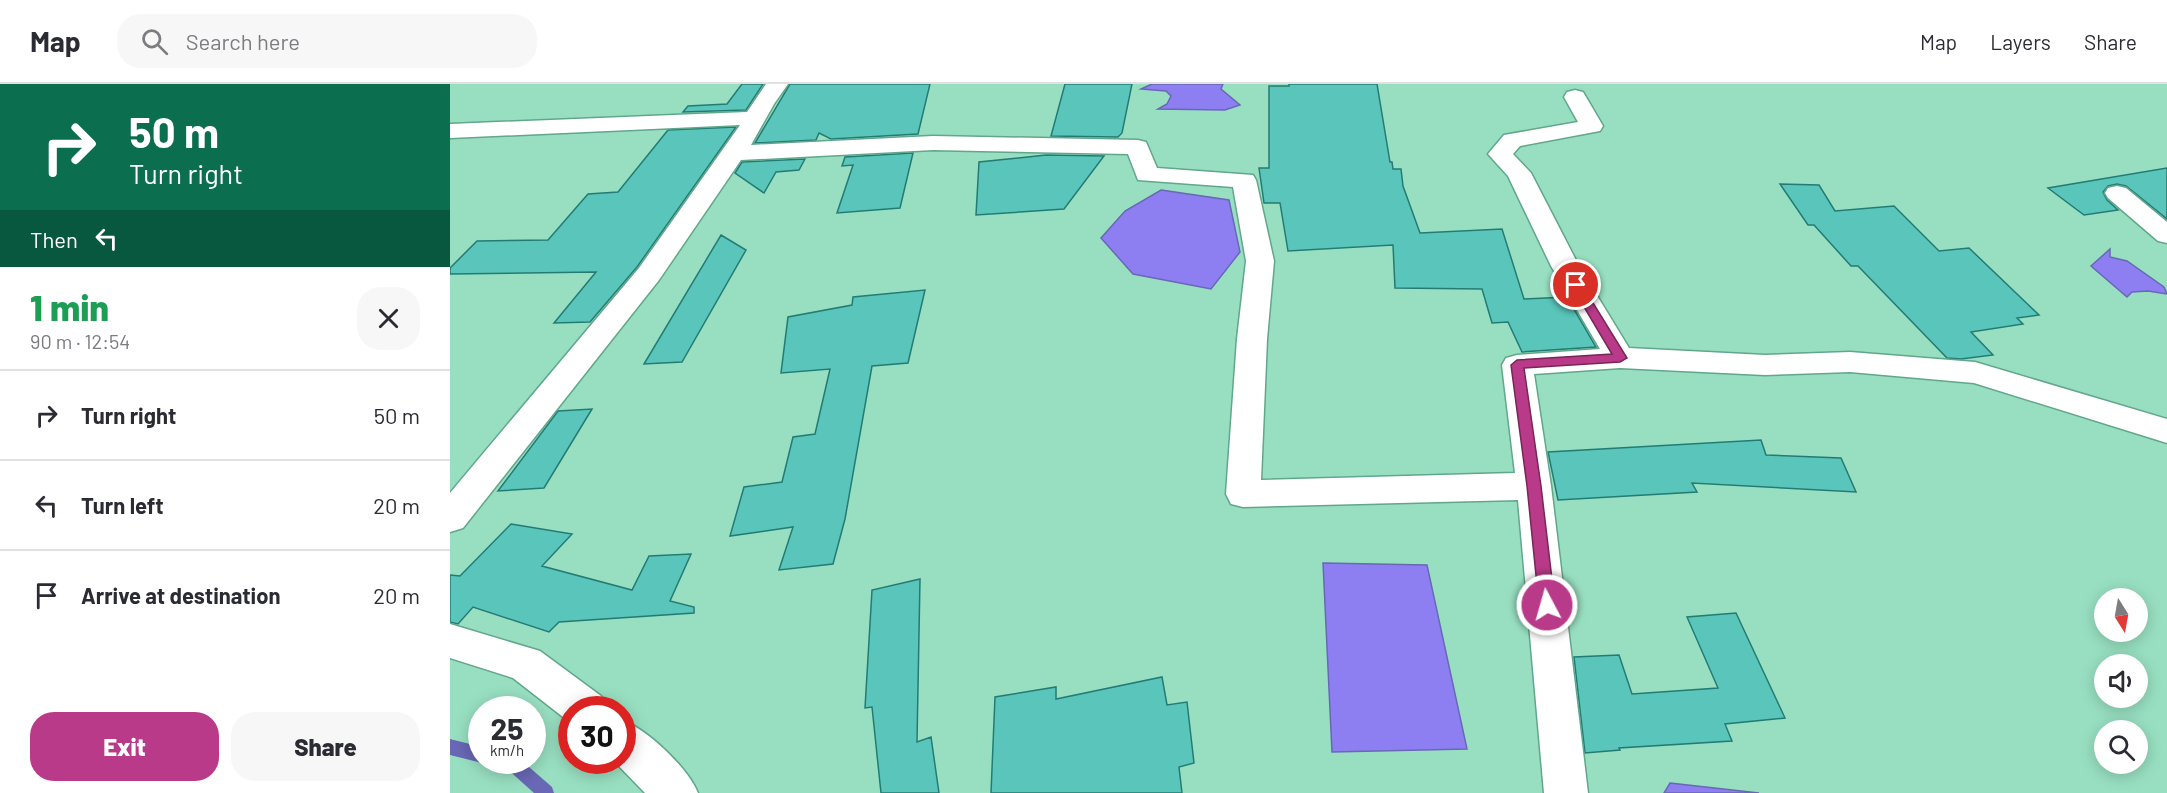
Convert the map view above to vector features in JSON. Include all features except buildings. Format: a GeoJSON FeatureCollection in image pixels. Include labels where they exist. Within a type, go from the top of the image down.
{"type":"FeatureCollection","features":[{"type":"Feature","properties":{"kind":"street"},"geometry":{"type":"LineString","coordinates":[[455,505],[642,282],[734,153],[777,84]]}},
{"type":"Feature","properties":{"kind":"street"},"geometry":{"type":"LineString","coordinates":[[1575,98],[1592,126],[1512,140],[1500,154],[1518,173],[1565,266],[1620,358]]}},
{"type":"Feature","properties":{"kind":"street"},"geometry":{"type":"LineString","coordinates":[[450,152],[461,131],[755,118]]}},
{"type":"Feature","properties":{"kind":"street"},"geometry":{"type":"LineString","coordinates":[[734,153],[933,143],[1138,147],[1147,175],[1244,180],[1260,261],[1252,339],[1243,494],[1534,486]]}},
{"type":"Feature","properties":{"kind":"street"},"geometry":{"type":"LineString","coordinates":[[2117,193],[2167,235]]}},
{"type":"Feature","properties":{"kind":"street"},"geometry":{"type":"LineString","coordinates":[[1566,793],[1534,486],[1517,365],[1620,358],[1765,365],[1850,362],[1975,373],[2167,431]]}},
{"type":"Feature","properties":{"kind":"street"},"geometry":{"type":"LineString","coordinates":[[450,641],[526,664],[568,696]]}},
{"type":"Feature","properties":{"kind":"street"},"geometry":{"type":"LineString","coordinates":[[636,754],[676,793]]}},
{"type":"Feature","properties":{"kind":"shaded area"},"geometry":{"type":"Polygon","coordinates":[[[1152,84],[1223,84],[1221,89],[1240,105],[1225,110],[1158,109],[1167,104],[1171,96],[1166,91],[1141,89],[1152,84]]]}},
{"type":"Feature","properties":{"kind":"shaded area"},"geometry":{"type":"Polygon","coordinates":[[[1161,190],[1229,200],[1240,252],[1211,289],[1133,274],[1101,238],[1125,211],[1161,190]]]}},
{"type":"Feature","properties":{"kind":"shaded area"},"geometry":{"type":"Polygon","coordinates":[[[2110,249],[2110,257],[2127,261],[2164,287],[2167,294],[2148,291],[2132,292],[2127,297],[2091,266],[2110,249]]]}},
{"type":"Feature","properties":{"kind":"shaded area"},"geometry":{"type":"Polygon","coordinates":[[[1323,563],[1427,565],[1467,749],[1332,752],[1323,563]]]}},
{"type":"Feature","properties":{"kind":"shaded area"},"geometry":{"type":"Polygon","coordinates":[[[1670,783],[1759,793],[1664,793],[1670,783]]]}},
{"type":"Feature","properties":{"kind":"waterway"},"geometry":{"type":"LineString","coordinates":[[450,747],[468,752]]}},
{"type":"Feature","properties":{"kind":"waterway"},"geometry":{"type":"LineString","coordinates":[[525,774],[546,793]]}},
{"type":"Feature","properties":{"kind":"route"},"geometry":{"type":"LineString","coordinates":[[1547,605],[1534,486],[1517,365],[1620,358],[1576,285]]}}]}
